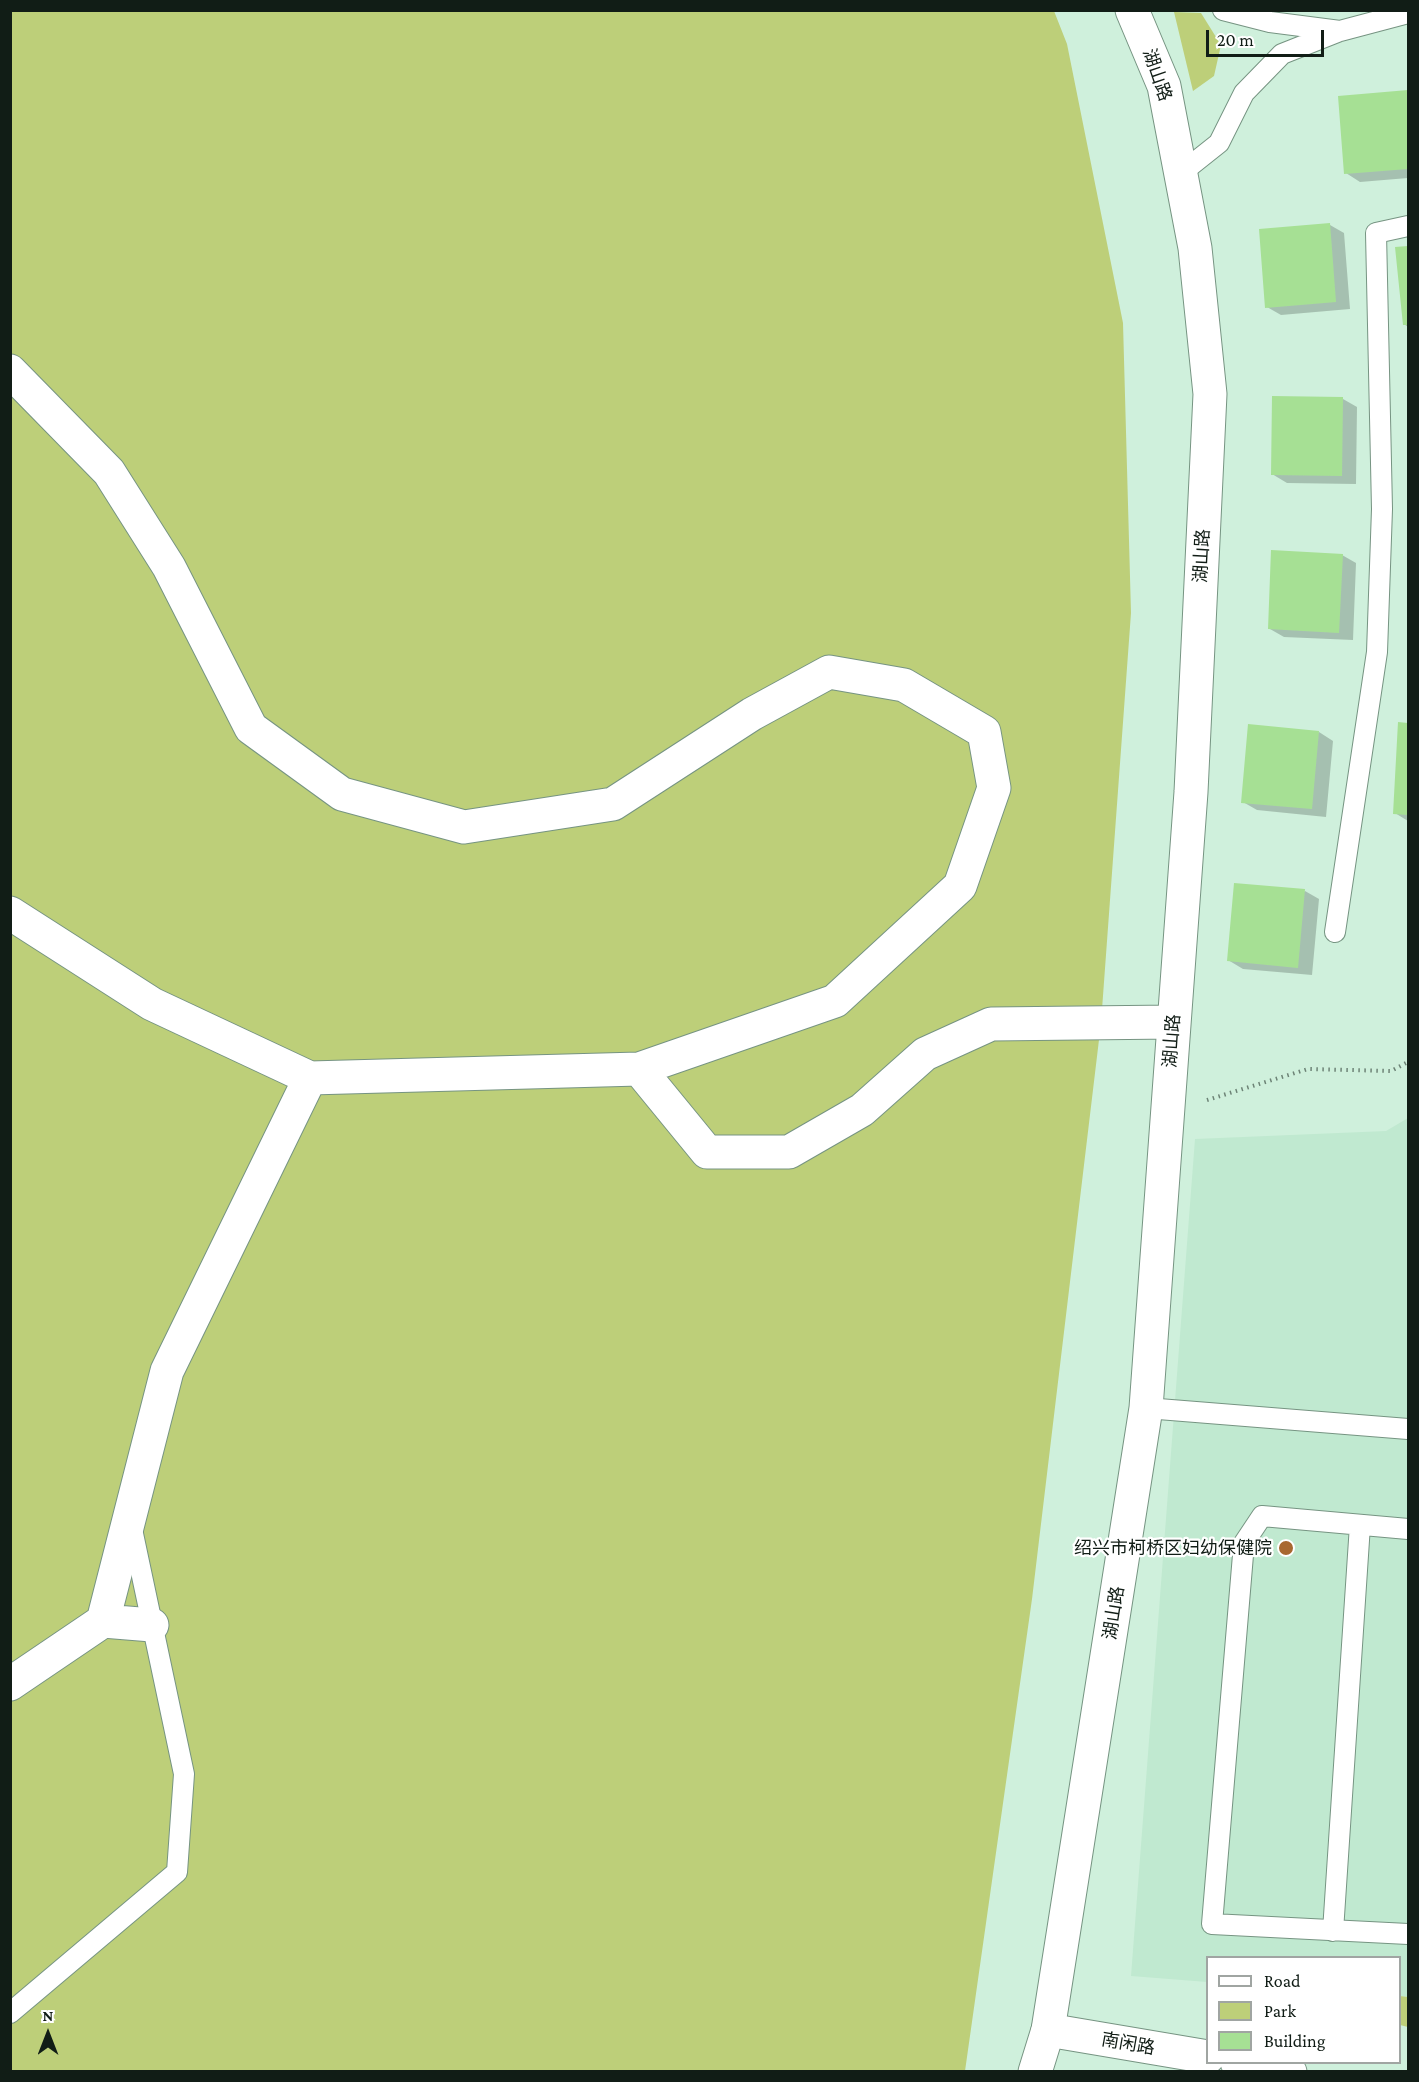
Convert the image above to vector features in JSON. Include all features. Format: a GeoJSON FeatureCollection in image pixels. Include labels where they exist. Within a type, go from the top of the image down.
{"type":"FeatureCollection","features":[{"type":"Feature","properties":{"kind":"street","name":"湖山路"},"geometry":{"type":"LineString","coordinates":[[1035,2072],[1048,2030],[1146,1408],[1191,792],[1210,394],[1194,248],[1164,86],[1132,10]]}},
{"type":"Feature","properties":{"kind":"street"},"geometry":{"type":"LineString","coordinates":[[10,371],[109,472],[169,567],[251,728],[342,794],[464,827],[613,804],[752,714],[829,672],[904,685],[984,732],[994,788],[960,886],[835,1001],[639,1069],[310,1078],[152,1004],[10,913]]}},
{"type":"Feature","properties":{"kind":"street"},"geometry":{"type":"LineString","coordinates":[[639,1069],[707,1152],[789,1152],[862,1110],[925,1054],[991,1024],[1173,1022]]}},
{"type":"Feature","properties":{"kind":"street"},"geometry":{"type":"LineString","coordinates":[[103,1621],[167,1371],[310,1078]]}},
{"type":"Feature","properties":{"kind":"street"},"geometry":{"type":"LineString","coordinates":[[10,1684],[103,1621],[153,1625]]}},
{"type":"Feature","properties":{"kind":"street","name":"南闲路"},"geometry":{"type":"LineString","coordinates":[[1048,2030],[1206,2057]]}},
{"type":"Feature","properties":{"kind":"street"},"geometry":{"type":"LineString","coordinates":[[1248,2064],[1290,2072]]}},
{"type":"Feature","properties":{"kind":"lane"},"geometry":{"type":"LineString","coordinates":[[1223,10],[1270,22],[1340,31]]}},
{"type":"Feature","properties":{"kind":"lane"},"geometry":{"type":"LineString","coordinates":[[1180,174],[1219,143],[1244,93],[1282,54],[1340,31],[1408,13]]}},
{"type":"Feature","properties":{"kind":"lane"},"geometry":{"type":"LineString","coordinates":[[1335,932],[1377,652],[1382,509],[1376,233],[1408,226]]}},
{"type":"Feature","properties":{"kind":"lane"},"geometry":{"type":"LineString","coordinates":[[1146,1408],[1408,1429]]}},
{"type":"Feature","properties":{"kind":"lane"},"geometry":{"type":"LineString","coordinates":[[1408,1529],[1262,1516],[1244,1543],[1212,1924],[1408,1935]]}},
{"type":"Feature","properties":{"kind":"lane"},"geometry":{"type":"LineString","coordinates":[[10,2013],[177,1872],[184,1774],[130,1517]]}},
{"type":"Feature","properties":{"kind":"lane"},"geometry":{"type":"LineString","coordinates":[[1333,1931],[1360,1525]]}},
{"type":"Feature","properties":{"kind":"path"},"geometry":{"type":"LineString","coordinates":[[1166,1113],[1308,1069],[1391,1071],[1408,1062]]}},
{"type":"Feature","properties":{"kind":"shaded area","name":"绍兴市柯桥区妇幼保健院"},"geometry":{"type":"Polygon","coordinates":[[[1408,1118],[1408,1997],[1401,1996],[1401,1956],[1206,1956],[1206,1982],[1131,1976],[1195,1139],[1386,1131],[1408,1118]]]}},
{"type":"Feature","properties":{"kind":"green space"},"geometry":{"type":"Polygon","coordinates":[[[11,11],[1054,11],[1067,44],[1123,323],[1131,613],[1101,1023],[1032,1599],[965,2071],[11,2072],[11,11]]]}},
{"type":"Feature","properties":{"kind":"green space"},"geometry":{"type":"Polygon","coordinates":[[[1174,12],[1201,13],[1221,45],[1214,76],[1193,91],[1174,12]]]}},
{"type":"Feature","properties":{"kind":"green space"},"geometry":{"type":"Polygon","coordinates":[[[1401,1996],[1408,1997],[1408,2027],[1401,2025],[1401,1996]]]}},
{"type":"Feature","properties":{"kind":"building"},"geometry":{"type":"Polygon","coordinates":[[[1408,90],[1408,169],[1344,174],[1338,96],[1408,90]]]}},
{"type":"Feature","properties":{"kind":"building"},"geometry":{"type":"Polygon","coordinates":[[[1330,223],[1336,302],[1265,308],[1259,229],[1330,223]]]}},
{"type":"Feature","properties":{"kind":"building"},"geometry":{"type":"Polygon","coordinates":[[[1408,246],[1408,325],[1403,325],[1395,247],[1408,246]]]}},
{"type":"Feature","properties":{"kind":"building"},"geometry":{"type":"Polygon","coordinates":[[[1272,396],[1343,397],[1342,476],[1271,475],[1272,396]]]}},
{"type":"Feature","properties":{"kind":"building"},"geometry":{"type":"Polygon","coordinates":[[[1271,550],[1343,554],[1339,633],[1268,629],[1271,550]]]}},
{"type":"Feature","properties":{"kind":"building"},"geometry":{"type":"Polygon","coordinates":[[[1398,722],[1408,723],[1408,815],[1393,814],[1398,722]]]}},
{"type":"Feature","properties":{"kind":"building"},"geometry":{"type":"Polygon","coordinates":[[[1248,724],[1319,731],[1312,809],[1241,803],[1248,724]]]}},
{"type":"Feature","properties":{"kind":"building"},"geometry":{"type":"Polygon","coordinates":[[[1234,883],[1305,889],[1298,968],[1227,961],[1234,883]]]}},
{"type":"Feature","properties":{"kind":"place","name":"绍兴市柯桥区妇幼保健院"},"geometry":{"type":"Point","coordinates":[1286,1548]}}]}
